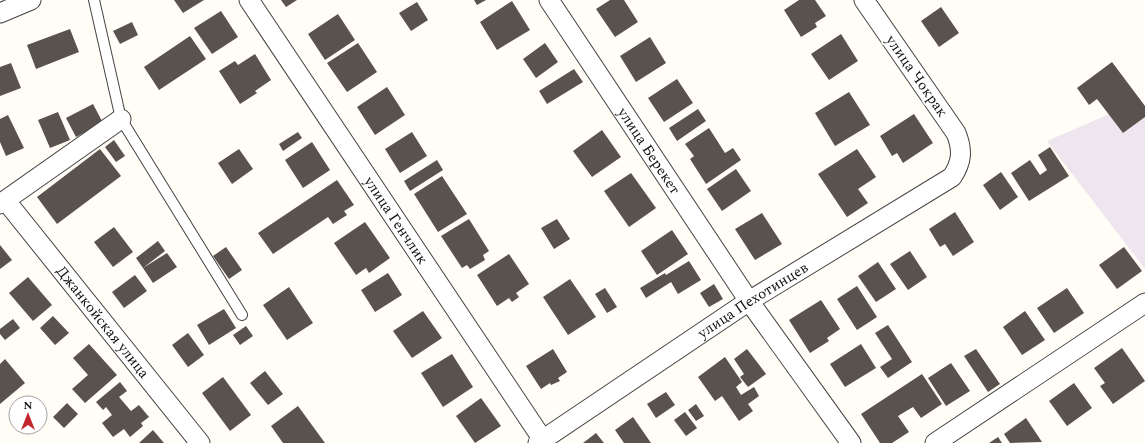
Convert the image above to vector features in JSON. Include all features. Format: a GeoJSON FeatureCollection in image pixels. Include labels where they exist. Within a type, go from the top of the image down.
{"type":"FeatureCollection","features":[{"type":"Feature","properties":{"kind":"street"},"geometry":{"type":"LineString","coordinates":[[0,13],[30,0]]}},
{"type":"Feature","properties":{"kind":"street","name":"улица Генчлик"},"geometry":{"type":"LineString","coordinates":[[249,0],[540,442]]}},
{"type":"Feature","properties":{"kind":"street","name":"улица Берекет"},"geometry":{"type":"LineString","coordinates":[[549,0],[749,301],[851,443]]}},
{"type":"Feature","properties":{"kind":"street","name":"улица Чокрак"},"geometry":{"type":"LineString","coordinates":[[864,0],[956,133],[961,144],[962,156]]}},
{"type":"Feature","properties":{"kind":"street"},"geometry":{"type":"LineString","coordinates":[[3,202],[121,119]]}},
{"type":"Feature","properties":{"kind":"street","name":"улица Пехотинцев"},"geometry":{"type":"LineString","coordinates":[[540,442],[749,301],[952,177],[962,156]]}},
{"type":"Feature","properties":{"kind":"street","name":"Джанкойская улица"},"geometry":{"type":"LineString","coordinates":[[3,202],[200,443]]}},
{"type":"Feature","properties":{"kind":"street"},"geometry":{"type":"LineString","coordinates":[[935,443],[1145,303]]}},
{"type":"Feature","properties":{"kind":"lane"},"geometry":{"type":"LineString","coordinates":[[94,0],[121,119],[242,315]]}},
{"type":"Feature","properties":{"kind":"shaded area"},"geometry":{"type":"Polygon","coordinates":[[[1135,103],[1145,115],[1145,269],[1047,141],[1135,103]]]}},
{"type":"Feature","properties":{"kind":"building"},"geometry":{"type":"Polygon","coordinates":[[[174,0],[204,0],[183,13],[174,0]]]}},
{"type":"Feature","properties":{"kind":"building"},"geometry":{"type":"Polygon","coordinates":[[[281,0],[297,0],[286,7],[281,0]]]}},
{"type":"Feature","properties":{"kind":"building"},"geometry":{"type":"Polygon","coordinates":[[[474,0],[486,0],[477,5],[474,0]]]}},
{"type":"Feature","properties":{"kind":"building"},"geometry":{"type":"Polygon","coordinates":[[[610,0],[624,0],[638,22],[615,37],[596,9],[610,0]]]}},
{"type":"Feature","properties":{"kind":"building"},"geometry":{"type":"Polygon","coordinates":[[[799,0],[815,0],[826,16],[815,23],[817,27],[801,37],[784,10],[799,0]]]}},
{"type":"Feature","properties":{"kind":"building"},"geometry":{"type":"Polygon","coordinates":[[[512,1],[530,30],[497,50],[480,22],[512,1]]]}},
{"type":"Feature","properties":{"kind":"building"},"geometry":{"type":"Polygon","coordinates":[[[417,2],[428,20],[411,31],[399,13],[417,2]]]}},
{"type":"Feature","properties":{"kind":"building"},"geometry":{"type":"Polygon","coordinates":[[[941,7],[959,33],[939,47],[921,21],[941,7]]]}},
{"type":"Feature","properties":{"kind":"building"},"geometry":{"type":"Polygon","coordinates":[[[221,11],[238,37],[212,54],[194,28],[221,11]]]}},
{"type":"Feature","properties":{"kind":"building"},"geometry":{"type":"Polygon","coordinates":[[[338,14],[355,40],[325,60],[308,34],[338,14]]]}},
{"type":"Feature","properties":{"kind":"building"},"geometry":{"type":"Polygon","coordinates":[[[132,22],[138,35],[120,44],[113,31],[132,22]]]}},
{"type":"Feature","properties":{"kind":"building"},"geometry":{"type":"Polygon","coordinates":[[[70,29],[79,52],[36,69],[27,45],[70,29]]]}},
{"type":"Feature","properties":{"kind":"building"},"geometry":{"type":"Polygon","coordinates":[[[841,34],[858,61],[829,80],[811,54],[841,34]]]}},
{"type":"Feature","properties":{"kind":"building"},"geometry":{"type":"Polygon","coordinates":[[[190,36],[206,59],[159,90],[144,67],[190,36]]]}},
{"type":"Feature","properties":{"kind":"building"},"geometry":{"type":"Polygon","coordinates":[[[650,37],[666,63],[636,82],[620,56],[650,37]]]}},
{"type":"Feature","properties":{"kind":"building"},"geometry":{"type":"Polygon","coordinates":[[[358,43],[377,72],[347,92],[327,63],[358,43]]]}},
{"type":"Feature","properties":{"kind":"building"},"geometry":{"type":"Polygon","coordinates":[[[545,43],[558,62],[536,78],[523,59],[545,43]]]}},
{"type":"Feature","properties":{"kind":"building"},"geometry":{"type":"Polygon","coordinates":[[[255,54],[271,80],[255,91],[257,93],[240,104],[219,71],[235,61],[238,65],[255,54]]]}},
{"type":"Feature","properties":{"kind":"building"},"geometry":{"type":"Polygon","coordinates":[[[1112,62],[1145,106],[1145,117],[1123,133],[1097,99],[1089,105],[1077,88],[1112,62]]]}},
{"type":"Feature","properties":{"kind":"building"},"geometry":{"type":"Polygon","coordinates":[[[11,63],[21,88],[0,96],[0,67],[11,63]]]}},
{"type":"Feature","properties":{"kind":"building"},"geometry":{"type":"Polygon","coordinates":[[[574,69],[583,82],[547,104],[539,91],[574,69]]]}},
{"type":"Feature","properties":{"kind":"building"},"geometry":{"type":"Polygon","coordinates":[[[677,79],[693,103],[664,122],[648,98],[677,79]]]}},
{"type":"Feature","properties":{"kind":"building"},"geometry":{"type":"Polygon","coordinates":[[[387,87],[405,115],[375,135],[357,107],[387,87]]]}},
{"type":"Feature","properties":{"kind":"building"},"geometry":{"type":"Polygon","coordinates":[[[849,92],[870,125],[835,146],[815,113],[849,92]]]}},
{"type":"Feature","properties":{"kind":"building"},"geometry":{"type":"Polygon","coordinates":[[[93,104],[103,123],[76,137],[66,118],[93,104]]]}},
{"type":"Feature","properties":{"kind":"building"},"geometry":{"type":"Polygon","coordinates":[[[698,109],[706,121],[677,141],[669,128],[698,109]]]}},
{"type":"Feature","properties":{"kind":"building"},"geometry":{"type":"Polygon","coordinates":[[[58,112],[70,140],[50,148],[38,120],[58,112]]]}},
{"type":"Feature","properties":{"kind":"building"},"geometry":{"type":"Polygon","coordinates":[[[914,114],[933,143],[903,163],[897,153],[892,156],[880,136],[914,114]]]}},
{"type":"Feature","properties":{"kind":"building"},"geometry":{"type":"Polygon","coordinates":[[[8,115],[24,148],[6,156],[0,142],[0,119],[8,115]]]}},
{"type":"Feature","properties":{"kind":"building"},"geometry":{"type":"Polygon","coordinates":[[[709,128],[725,153],[733,148],[741,160],[706,184],[690,159],[694,156],[685,144],[709,128]]]}},
{"type":"Feature","properties":{"kind":"building"},"geometry":{"type":"Polygon","coordinates":[[[602,130],[621,157],[592,177],[573,151],[602,130]]]}},
{"type":"Feature","properties":{"kind":"building"},"geometry":{"type":"Polygon","coordinates":[[[298,132],[302,138],[283,151],[279,144],[298,132]]]}},
{"type":"Feature","properties":{"kind":"building"},"geometry":{"type":"Polygon","coordinates":[[[412,132],[427,156],[400,173],[385,149],[412,132]]]}},
{"type":"Feature","properties":{"kind":"building"},"geometry":{"type":"Polygon","coordinates":[[[114,140],[125,156],[116,162],[105,147],[114,140]]]}},
{"type":"Feature","properties":{"kind":"building"},"geometry":{"type":"Polygon","coordinates":[[[312,142],[330,170],[303,188],[285,160],[312,142]]]}},
{"type":"Feature","properties":{"kind":"building"},"geometry":{"type":"Polygon","coordinates":[[[1050,147],[1069,176],[1029,201],[1011,173],[1030,160],[1040,175],[1047,170],[1038,155],[1050,147]]]}},
{"type":"Feature","properties":{"kind":"building"},"geometry":{"type":"Polygon","coordinates":[[[100,149],[121,176],[57,224],[37,197],[100,149]]]}},
{"type":"Feature","properties":{"kind":"building"},"geometry":{"type":"Polygon","coordinates":[[[239,149],[253,169],[232,184],[218,163],[239,149]]]}},
{"type":"Feature","properties":{"kind":"building"},"geometry":{"type":"Polygon","coordinates":[[[857,149],[876,177],[858,189],[868,203],[847,217],[818,174],[857,149]]]}},
{"type":"Feature","properties":{"kind":"building"},"geometry":{"type":"Polygon","coordinates":[[[437,160],[443,170],[410,191],[404,181],[437,160]]]}},
{"type":"Feature","properties":{"kind":"building"},"geometry":{"type":"Polygon","coordinates":[[[736,169],[751,191],[722,211],[707,189],[736,169]]]}},
{"type":"Feature","properties":{"kind":"building"},"geometry":{"type":"Polygon","coordinates":[[[1001,172],[1018,197],[1000,210],[983,185],[1001,172]]]}},
{"type":"Feature","properties":{"kind":"building"},"geometry":{"type":"Polygon","coordinates":[[[631,173],[656,208],[629,227],[604,191],[631,173]]]}},
{"type":"Feature","properties":{"kind":"building"},"geometry":{"type":"Polygon","coordinates":[[[442,176],[467,214],[438,232],[414,194],[442,176]]]}},
{"type":"Feature","properties":{"kind":"building"},"geometry":{"type":"Polygon","coordinates":[[[337,180],[354,205],[344,211],[347,215],[333,224],[328,217],[273,254],[258,233],[337,180]]]}},
{"type":"Feature","properties":{"kind":"building"},"geometry":{"type":"Polygon","coordinates":[[[955,212],[974,242],[953,256],[945,244],[940,247],[929,229],[955,212]]]}},
{"type":"Feature","properties":{"kind":"building"},"geometry":{"type":"Polygon","coordinates":[[[762,213],[782,244],[755,260],[735,229],[762,213]]]}},
{"type":"Feature","properties":{"kind":"building"},"geometry":{"type":"Polygon","coordinates":[[[469,219],[489,251],[483,255],[485,260],[470,269],[467,265],[462,268],[441,236],[469,219]]]}},
{"type":"Feature","properties":{"kind":"building"},"geometry":{"type":"Polygon","coordinates":[[[557,219],[570,239],[554,249],[541,228],[557,219]]]}},
{"type":"Feature","properties":{"kind":"building"},"geometry":{"type":"Polygon","coordinates":[[[365,222],[390,258],[369,273],[366,268],[356,275],[334,243],[365,222]]]}},
{"type":"Feature","properties":{"kind":"building"},"geometry":{"type":"Polygon","coordinates":[[[114,227],[133,252],[113,267],[94,242],[114,227]]]}},
{"type":"Feature","properties":{"kind":"building"},"geometry":{"type":"Polygon","coordinates":[[[672,230],[688,254],[657,275],[641,251],[672,230]]]}},
{"type":"Feature","properties":{"kind":"building"},"geometry":{"type":"Polygon","coordinates":[[[158,241],[165,251],[143,268],[136,258],[158,241]]]}},
{"type":"Feature","properties":{"kind":"building"},"geometry":{"type":"Polygon","coordinates":[[[0,245],[12,260],[0,269],[0,245]]]}},
{"type":"Feature","properties":{"kind":"building"},"geometry":{"type":"Polygon","coordinates":[[[226,247],[242,270],[229,279],[213,256],[226,247]]]}},
{"type":"Feature","properties":{"kind":"building"},"geometry":{"type":"Polygon","coordinates":[[[1124,247],[1142,271],[1117,289],[1099,265],[1124,247]]]}},
{"type":"Feature","properties":{"kind":"building"},"geometry":{"type":"Polygon","coordinates":[[[910,251],[927,277],[908,290],[890,264],[910,251]]]}},
{"type":"Feature","properties":{"kind":"building"},"geometry":{"type":"Polygon","coordinates":[[[167,253],[177,267],[153,283],[143,268],[167,253]]]}},
{"type":"Feature","properties":{"kind":"building"},"geometry":{"type":"Polygon","coordinates":[[[509,254],[529,284],[516,293],[519,297],[512,302],[509,298],[497,306],[477,275],[509,254]]]}},
{"type":"Feature","properties":{"kind":"building"},"geometry":{"type":"Polygon","coordinates":[[[689,261],[701,280],[678,294],[671,282],[646,298],[640,288],[689,261]]]}},
{"type":"Feature","properties":{"kind":"building"},"geometry":{"type":"Polygon","coordinates":[[[878,262],[896,289],[876,302],[858,276],[878,262]]]}},
{"type":"Feature","properties":{"kind":"building"},"geometry":{"type":"Polygon","coordinates":[[[388,273],[402,295],[375,312],[361,290],[388,273]]]}},
{"type":"Feature","properties":{"kind":"building"},"geometry":{"type":"Polygon","coordinates":[[[135,275],[147,291],[124,308],[112,292],[135,275]]]}},
{"type":"Feature","properties":{"kind":"building"},"geometry":{"type":"Polygon","coordinates":[[[28,277],[52,305],[33,321],[9,293],[28,277]]]}},
{"type":"Feature","properties":{"kind":"building"},"geometry":{"type":"Polygon","coordinates":[[[570,279],[596,317],[568,335],[543,297],[570,279]]]}},
{"type":"Feature","properties":{"kind":"building"},"geometry":{"type":"Polygon","coordinates":[[[714,284],[723,299],[709,307],[700,293],[714,284]]]}},
{"type":"Feature","properties":{"kind":"building"},"geometry":{"type":"Polygon","coordinates":[[[857,286],[877,317],[857,330],[837,299],[857,286]]]}},
{"type":"Feature","properties":{"kind":"building"},"geometry":{"type":"Polygon","coordinates":[[[289,287],[313,323],[287,340],[263,305],[289,287]]]}},
{"type":"Feature","properties":{"kind":"building"},"geometry":{"type":"Polygon","coordinates":[[[605,288],[617,307],[607,313],[595,294],[605,288]]]}},
{"type":"Feature","properties":{"kind":"building"},"geometry":{"type":"Polygon","coordinates":[[[1067,288],[1084,313],[1054,333],[1037,308],[1067,288]]]}},
{"type":"Feature","properties":{"kind":"building"},"geometry":{"type":"Polygon","coordinates":[[[821,300],[840,329],[827,338],[829,341],[810,353],[789,320],[821,300]]]}},
{"type":"Feature","properties":{"kind":"building"},"geometry":{"type":"Polygon","coordinates":[[[224,309],[236,328],[209,345],[197,325],[224,309]]]}},
{"type":"Feature","properties":{"kind":"building"},"geometry":{"type":"Polygon","coordinates":[[[423,311],[442,338],[412,358],[393,331],[423,311]]]}},
{"type":"Feature","properties":{"kind":"building"},"geometry":{"type":"Polygon","coordinates":[[[1025,311],[1045,340],[1022,355],[1003,327],[1025,311]]]}},
{"type":"Feature","properties":{"kind":"building"},"geometry":{"type":"Polygon","coordinates":[[[53,316],[69,333],[55,345],[40,328],[53,316]]]}},
{"type":"Feature","properties":{"kind":"building"},"geometry":{"type":"Polygon","coordinates":[[[13,319],[20,328],[5,340],[0,334],[0,329],[13,319]]]}},
{"type":"Feature","properties":{"kind":"building"},"geometry":{"type":"Polygon","coordinates":[[[888,325],[912,362],[888,378],[880,367],[892,359],[875,333],[888,325]]]}},
{"type":"Feature","properties":{"kind":"building"},"geometry":{"type":"Polygon","coordinates":[[[246,326],[253,336],[240,345],[233,335],[246,326]]]}},
{"type":"Feature","properties":{"kind":"building"},"geometry":{"type":"Polygon","coordinates":[[[188,333],[204,355],[188,367],[172,345],[188,333]]]}},
{"type":"Feature","properties":{"kind":"building"},"geometry":{"type":"Polygon","coordinates":[[[89,344],[117,375],[85,403],[72,389],[88,375],[73,358],[89,344]]]}},
{"type":"Feature","properties":{"kind":"building"},"geometry":{"type":"Polygon","coordinates":[[[861,344],[876,368],[845,387],[830,364],[861,344]]]}},
{"type":"Feature","properties":{"kind":"building"},"geometry":{"type":"Polygon","coordinates":[[[1122,348],[1145,381],[1113,404],[1100,386],[1105,383],[1094,368],[1122,348]]]}},
{"type":"Feature","properties":{"kind":"building"},"geometry":{"type":"Polygon","coordinates":[[[553,349],[567,372],[558,378],[560,381],[551,385],[550,383],[541,389],[526,366],[553,349]]]}},
{"type":"Feature","properties":{"kind":"building"},"geometry":{"type":"Polygon","coordinates":[[[747,349],[766,374],[748,387],[740,377],[744,374],[734,359],[747,349]]]}},
{"type":"Feature","properties":{"kind":"building"},"geometry":{"type":"Polygon","coordinates":[[[976,349],[1000,384],[988,392],[964,356],[976,349]]]}},
{"type":"Feature","properties":{"kind":"building"},"geometry":{"type":"Polygon","coordinates":[[[452,354],[473,387],[443,407],[421,373],[452,354]]]}},
{"type":"Feature","properties":{"kind":"building"},"geometry":{"type":"Polygon","coordinates":[[[725,357],[742,382],[736,387],[741,395],[754,387],[759,396],[748,404],[753,411],[739,421],[722,396],[715,401],[698,377],[725,357]]]}},
{"type":"Feature","properties":{"kind":"building"},"geometry":{"type":"Polygon","coordinates":[[[5,359],[25,383],[11,395],[8,395],[8,397],[0,404],[0,364],[5,359]]]}},
{"type":"Feature","properties":{"kind":"building"},"geometry":{"type":"Polygon","coordinates":[[[951,363],[970,391],[946,406],[928,378],[951,363]]]}},
{"type":"Feature","properties":{"kind":"building"},"geometry":{"type":"Polygon","coordinates":[[[265,371],[283,394],[268,405],[250,383],[265,371]]]}},
{"type":"Feature","properties":{"kind":"building"},"geometry":{"type":"Polygon","coordinates":[[[922,374],[942,404],[921,418],[913,407],[898,416],[909,432],[892,443],[880,443],[861,414],[922,374]]]}},
{"type":"Feature","properties":{"kind":"building"},"geometry":{"type":"Polygon","coordinates":[[[223,377],[251,415],[230,431],[202,393],[223,377]]]}},
{"type":"Feature","properties":{"kind":"building"},"geometry":{"type":"Polygon","coordinates":[[[120,382],[127,391],[119,397],[131,411],[139,405],[149,417],[141,423],[143,426],[130,437],[124,429],[113,437],[102,423],[112,415],[106,407],[103,410],[96,402],[120,382]]]}},
{"type":"Feature","properties":{"kind":"building"},"geometry":{"type":"Polygon","coordinates":[[[1074,383],[1092,408],[1067,426],[1049,401],[1074,383]]]}},
{"type":"Feature","properties":{"kind":"building"},"geometry":{"type":"Polygon","coordinates":[[[666,392],[675,405],[656,418],[647,404],[666,392]]]}},
{"type":"Feature","properties":{"kind":"building"},"geometry":{"type":"Polygon","coordinates":[[[481,398],[501,426],[475,443],[456,416],[481,398]]]}},
{"type":"Feature","properties":{"kind":"building"},"geometry":{"type":"Polygon","coordinates":[[[67,403],[78,414],[64,428],[53,417],[67,403]]]}},
{"type":"Feature","properties":{"kind":"building"},"geometry":{"type":"Polygon","coordinates":[[[696,404],[704,416],[696,421],[688,410],[696,404]]]}},
{"type":"Feature","properties":{"kind":"building"},"geometry":{"type":"Polygon","coordinates":[[[298,406],[325,443],[283,443],[271,426],[298,406]]]}},
{"type":"Feature","properties":{"kind":"building"},"geometry":{"type":"Polygon","coordinates":[[[685,412],[697,428],[686,436],[674,420],[685,412]]]}},
{"type":"Feature","properties":{"kind":"building"},"geometry":{"type":"Polygon","coordinates":[[[633,417],[651,443],[624,443],[615,430],[633,417]]]}},
{"type":"Feature","properties":{"kind":"building"},"geometry":{"type":"Polygon","coordinates":[[[1026,418],[1042,442],[1010,443],[1004,434],[1026,418]]]}},
{"type":"Feature","properties":{"kind":"building"},"geometry":{"type":"Polygon","coordinates":[[[153,430],[164,443],[139,443],[153,430]]]}},
{"type":"Feature","properties":{"kind":"building"},"geometry":{"type":"Polygon","coordinates":[[[596,433],[604,443],[583,443],[596,433]]]}},
{"type":"Feature","properties":{"kind":"building"},"geometry":{"type":"Polygon","coordinates":[[[998,437],[1002,443],[989,443],[998,437]]]}}]}
